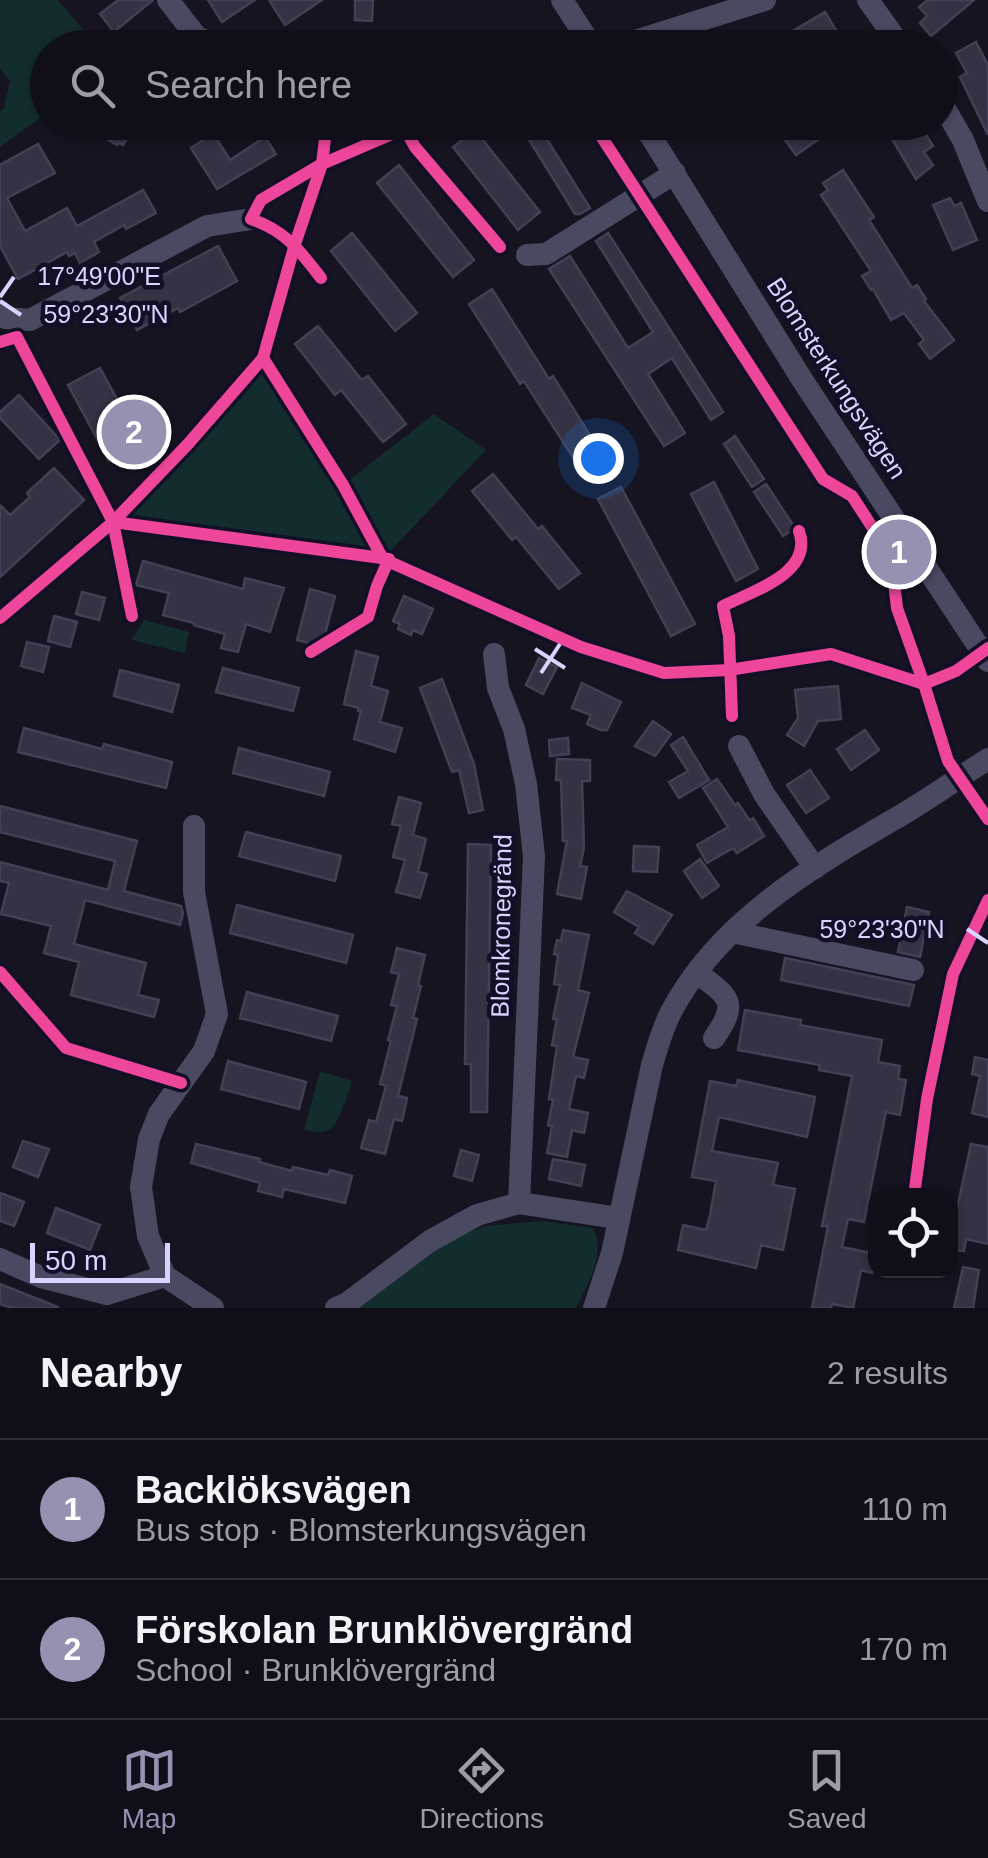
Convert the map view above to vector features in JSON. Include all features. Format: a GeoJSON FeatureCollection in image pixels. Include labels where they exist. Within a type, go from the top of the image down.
{"type":"FeatureCollection","features":[{"type":"Feature","properties":{"kind":"street"},"geometry":{"type":"LineString","coordinates":[[168,0],[191,30]]}},
{"type":"Feature","properties":{"kind":"street"},"geometry":{"type":"LineString","coordinates":[[562,0],[581,30]]}},
{"type":"Feature","properties":{"kind":"street"},"geometry":{"type":"LineString","coordinates":[[670,30],[765,0]]}},
{"type":"Feature","properties":{"kind":"street"},"geometry":{"type":"LineString","coordinates":[[868,0],[889,30]]}},
{"type":"Feature","properties":{"kind":"street"},"geometry":{"type":"LineString","coordinates":[[958,130],[988,202]]}},
{"type":"Feature","properties":{"kind":"street","name":"Blomsterkungsvägen"},"geometry":{"type":"LineString","coordinates":[[654,140],[804,381],[988,662]]}},
{"type":"Feature","properties":{"kind":"street"},"geometry":{"type":"LineString","coordinates":[[527,255],[546,254],[674,172]]}},
{"type":"Feature","properties":{"kind":"street"},"geometry":{"type":"LineString","coordinates":[[0,311],[5,318],[30,320],[207,226],[252,219]]}},
{"type":"Feature","properties":{"kind":"street","name":"Blomkronegränd"},"geometry":{"type":"LineString","coordinates":[[494,654],[498,688],[514,729],[526,784],[534,856],[519,1204]]}},
{"type":"Feature","properties":{"kind":"street"},"geometry":{"type":"LineString","coordinates":[[739,746],[764,794],[816,868]]}},
{"type":"Feature","properties":{"kind":"street"},"geometry":{"type":"LineString","coordinates":[[594,1308],[612,1252],[661,1036],[670,1014],[698,972],[732,932],[816,868],[981,763]]}},
{"type":"Feature","properties":{"kind":"street"},"geometry":{"type":"LineString","coordinates":[[194,826],[194,892],[218,1014],[204,1052],[158,1114],[143,1166],[142,1206],[148,1236],[165,1276],[213,1308]]}},
{"type":"Feature","properties":{"kind":"street"},"geometry":{"type":"LineString","coordinates":[[732,932],[913,970]]}},
{"type":"Feature","properties":{"kind":"street"},"geometry":{"type":"LineString","coordinates":[[698,972],[729,999],[727,1018],[714,1038]]}},
{"type":"Feature","properties":{"kind":"street"},"geometry":{"type":"LineString","coordinates":[[336,1308],[430,1240],[477,1215],[519,1204],[618,1218]]}},
{"type":"Feature","properties":{"kind":"street"},"geometry":{"type":"LineString","coordinates":[[0,1259],[41,1277],[107,1294],[165,1276]]}},
{"type":"Feature","properties":{"kind":"green space"},"geometry":{"type":"Polygon","coordinates":[[[0,0],[58,0],[84,30],[30,30],[30,125],[0,147],[0,111],[10,81],[0,68],[0,0]]]}},
{"type":"Feature","properties":{"kind":"green space"},"geometry":{"type":"Polygon","coordinates":[[[262,367],[343,485],[434,414],[486,450],[383,559],[130,514],[262,367]]]}},
{"type":"Feature","properties":{"kind":"green space"},"geometry":{"type":"Polygon","coordinates":[[[144,620],[189,632],[185,653],[132,640],[144,620]]]}},
{"type":"Feature","properties":{"kind":"green space"},"geometry":{"type":"Polygon","coordinates":[[[320,1071],[352,1081],[334,1126],[320,1132],[304,1130],[320,1071]]]}},
{"type":"Feature","properties":{"kind":"green space"},"geometry":{"type":"Polygon","coordinates":[[[542,1221],[593,1228],[597,1238],[597,1258],[576,1308],[358,1308],[454,1237],[486,1226],[542,1221]]]}},
{"type":"Feature","properties":{"kind":"building"},"geometry":{"type":"Polygon","coordinates":[[[118,0],[153,0],[116,30],[100,14],[118,0]]]}},
{"type":"Feature","properties":{"kind":"building"},"geometry":{"type":"Polygon","coordinates":[[[208,0],[255,0],[222,22],[208,0]]]}},
{"type":"Feature","properties":{"kind":"building"},"geometry":{"type":"Polygon","coordinates":[[[269,0],[322,0],[285,25],[269,0]]]}},
{"type":"Feature","properties":{"kind":"building"},"geometry":{"type":"Polygon","coordinates":[[[355,0],[373,0],[372,21],[355,20],[355,0]]]}},
{"type":"Feature","properties":{"kind":"building"},"geometry":{"type":"Polygon","coordinates":[[[928,0],[974,0],[938,30],[926,30],[920,23],[927,16],[919,7],[928,0]]]}},
{"type":"Feature","properties":{"kind":"building"},"geometry":{"type":"Polygon","coordinates":[[[825,12],[836,30],[794,30],[825,12]]]}},
{"type":"Feature","properties":{"kind":"building"},"geometry":{"type":"Polygon","coordinates":[[[976,42],[988,65],[988,135],[960,77],[967,73],[958,52],[976,42]]]}},
{"type":"Feature","properties":{"kind":"building"},"geometry":{"type":"Polygon","coordinates":[[[203,140],[217,140],[230,160],[260,140],[267,140],[276,154],[217,189],[191,148],[203,140]]]}},
{"type":"Feature","properties":{"kind":"building"},"geometry":{"type":"Polygon","coordinates":[[[462,140],[483,140],[540,212],[518,230],[453,147],[462,140]]]}},
{"type":"Feature","properties":{"kind":"building"},"geometry":{"type":"Polygon","coordinates":[[[529,140],[547,140],[590,208],[575,214],[529,140]]]}},
{"type":"Feature","properties":{"kind":"building"},"geometry":{"type":"Polygon","coordinates":[[[785,140],[818,140],[796,155],[785,140]]]}},
{"type":"Feature","properties":{"kind":"building"},"geometry":{"type":"Polygon","coordinates":[[[892,140],[929,140],[933,146],[924,152],[933,165],[916,179],[892,140]]]}},
{"type":"Feature","properties":{"kind":"building"},"geometry":{"type":"Polygon","coordinates":[[[38,144],[55,173],[7,198],[25,231],[67,208],[77,226],[143,190],[156,213],[94,242],[99,252],[80,263],[75,253],[69,256],[67,252],[18,279],[0,246],[0,165],[38,144]]]}},
{"type":"Feature","properties":{"kind":"building"},"geometry":{"type":"Polygon","coordinates":[[[399,165],[474,260],[453,277],[377,183],[399,165]]]}},
{"type":"Feature","properties":{"kind":"building"},"geometry":{"type":"Polygon","coordinates":[[[843,170],[874,217],[869,220],[912,288],[917,285],[924,301],[954,340],[930,359],[919,344],[924,340],[904,313],[891,320],[871,290],[862,276],[871,271],[821,195],[828,190],[823,183],[843,170]]]}},
{"type":"Feature","properties":{"kind":"building"},"geometry":{"type":"Polygon","coordinates":[[[950,198],[954,206],[961,203],[977,240],[953,250],[933,205],[950,198]]]}},
{"type":"Feature","properties":{"kind":"building"},"geometry":{"type":"Polygon","coordinates":[[[352,233],[417,313],[395,331],[331,251],[352,233]]]}},
{"type":"Feature","properties":{"kind":"building"},"geometry":{"type":"Polygon","coordinates":[[[608,233],[723,412],[711,420],[672,358],[648,374],[685,433],[664,446],[549,269],[570,256],[628,348],[653,332],[596,241],[608,233]]]}},
{"type":"Feature","properties":{"kind":"building"},"geometry":{"type":"Polygon","coordinates":[[[218,246],[237,281],[137,330],[120,298],[218,246]]]}},
{"type":"Feature","properties":{"kind":"building"},"geometry":{"type":"Polygon","coordinates":[[[492,289],[603,456],[581,470],[469,304],[492,289]]]}},
{"type":"Feature","properties":{"kind":"building"},"geometry":{"type":"Polygon","coordinates":[[[318,326],[362,380],[368,376],[406,424],[383,442],[341,390],[335,395],[295,344],[318,326]]]}},
{"type":"Feature","properties":{"kind":"building"},"geometry":{"type":"Polygon","coordinates":[[[100,368],[123,410],[146,398],[165,434],[109,461],[68,385],[100,368]]]}},
{"type":"Feature","properties":{"kind":"building"},"geometry":{"type":"Polygon","coordinates":[[[19,395],[60,440],[39,459],[0,418],[0,412],[19,395]]]}},
{"type":"Feature","properties":{"kind":"building"},"geometry":{"type":"Polygon","coordinates":[[[735,436],[764,479],[752,487],[724,444],[735,436]]]}},
{"type":"Feature","properties":{"kind":"building"},"geometry":{"type":"Polygon","coordinates":[[[54,468],[84,500],[0,577],[0,505],[10,515],[54,468]]]}},
{"type":"Feature","properties":{"kind":"building"},"geometry":{"type":"Polygon","coordinates":[[[493,474],[580,573],[559,589],[472,491],[493,474]]]}},
{"type":"Feature","properties":{"kind":"building"},"geometry":{"type":"Polygon","coordinates":[[[714,482],[758,569],[736,581],[691,494],[714,482]]]}},
{"type":"Feature","properties":{"kind":"building"},"geometry":{"type":"Polygon","coordinates":[[[766,484],[795,528],[783,536],[754,492],[766,484]]]}},
{"type":"Feature","properties":{"kind":"building"},"geometry":{"type":"Polygon","coordinates":[[[621,487],[695,624],[671,636],[598,499],[621,487]]]}},
{"type":"Feature","properties":{"kind":"building"},"geometry":{"type":"Polygon","coordinates":[[[143,561],[243,589],[245,578],[284,588],[270,632],[246,624],[238,652],[221,648],[225,634],[163,615],[169,593],[136,585],[143,561]]]}},
{"type":"Feature","properties":{"kind":"building"},"geometry":{"type":"Polygon","coordinates":[[[310,589],[335,596],[322,646],[297,640],[310,589]]]}},
{"type":"Feature","properties":{"kind":"building"},"geometry":{"type":"Polygon","coordinates":[[[82,592],[105,598],[99,620],[76,614],[82,592]]]}},
{"type":"Feature","properties":{"kind":"building"},"geometry":{"type":"Polygon","coordinates":[[[404,596],[433,609],[422,634],[413,630],[411,635],[398,629],[400,624],[393,621],[404,596]]]}},
{"type":"Feature","properties":{"kind":"building"},"geometry":{"type":"Polygon","coordinates":[[[54,616],[77,622],[70,647],[48,641],[54,616]]]}},
{"type":"Feature","properties":{"kind":"building"},"geometry":{"type":"Polygon","coordinates":[[[27,642],[49,647],[43,672],[21,666],[27,642]]]}},
{"type":"Feature","properties":{"kind":"building"},"geometry":{"type":"Polygon","coordinates":[[[356,651],[378,657],[371,686],[388,691],[380,722],[402,728],[395,752],[354,739],[361,711],[344,704],[356,651]]]}},
{"type":"Feature","properties":{"kind":"building"},"geometry":{"type":"Polygon","coordinates":[[[539,658],[557,667],[543,694],[526,685],[539,658]]]}},
{"type":"Feature","properties":{"kind":"building"},"geometry":{"type":"Polygon","coordinates":[[[223,668],[299,688],[293,711],[216,692],[223,668]]]}},
{"type":"Feature","properties":{"kind":"building"},"geometry":{"type":"Polygon","coordinates":[[[120,670],[179,685],[172,712],[114,696],[120,670]]]}},
{"type":"Feature","properties":{"kind":"building"},"geometry":{"type":"Polygon","coordinates":[[[442,679],[474,764],[483,810],[469,813],[459,770],[452,772],[420,688],[442,679]]]}},
{"type":"Feature","properties":{"kind":"building"},"geometry":{"type":"Polygon","coordinates":[[[582,683],[621,702],[607,730],[587,724],[591,715],[572,708],[582,683]]]}},
{"type":"Feature","properties":{"kind":"building"},"geometry":{"type":"Polygon","coordinates":[[[838,686],[841,719],[818,721],[804,746],[787,735],[798,718],[795,690],[838,686]]]}},
{"type":"Feature","properties":{"kind":"building"},"geometry":{"type":"Polygon","coordinates":[[[653,721],[671,734],[655,756],[635,746],[653,721]]]}},
{"type":"Feature","properties":{"kind":"building"},"geometry":{"type":"Polygon","coordinates":[[[24,728],[102,749],[104,744],[172,762],[166,788],[18,752],[24,728]]]}},
{"type":"Feature","properties":{"kind":"building"},"geometry":{"type":"Polygon","coordinates":[[[865,730],[879,750],[851,770],[837,749],[865,730]]]}},
{"type":"Feature","properties":{"kind":"building"},"geometry":{"type":"Polygon","coordinates":[[[683,737],[709,780],[679,798],[669,782],[688,771],[671,745],[683,737]]]}},
{"type":"Feature","properties":{"kind":"building"},"geometry":{"type":"Polygon","coordinates":[[[568,738],[569,754],[550,756],[549,740],[568,738]]]}},
{"type":"Feature","properties":{"kind":"building"},"geometry":{"type":"Polygon","coordinates":[[[239,748],[330,772],[324,796],[233,773],[239,748]]]}},
{"type":"Feature","properties":{"kind":"building"},"geometry":{"type":"Polygon","coordinates":[[[557,759],[590,760],[590,781],[582,781],[584,848],[580,866],[587,867],[581,899],[557,894],[567,841],[563,841],[557,759]]]}},
{"type":"Feature","properties":{"kind":"building"},"geometry":{"type":"Polygon","coordinates":[[[810,770],[829,798],[806,813],[787,785],[810,770]]]}},
{"type":"Feature","properties":{"kind":"building"},"geometry":{"type":"Polygon","coordinates":[[[717,779],[764,836],[737,853],[733,848],[707,863],[697,845],[728,827],[703,788],[717,779]]]}},
{"type":"Feature","properties":{"kind":"building"},"geometry":{"type":"Polygon","coordinates":[[[399,797],[421,803],[413,835],[426,839],[418,872],[427,874],[420,898],[396,892],[405,860],[393,857],[401,826],[392,824],[399,797]]]}},
{"type":"Feature","properties":{"kind":"building"},"geometry":{"type":"Polygon","coordinates":[[[0,806],[137,841],[124,891],[181,906],[180,925],[85,900],[74,944],[146,963],[138,995],[159,1000],[154,1017],[71,995],[79,962],[44,953],[51,926],[1,914],[9,883],[0,881],[0,862],[108,890],[115,861],[0,832],[0,806]]]}},
{"type":"Feature","properties":{"kind":"building"},"geometry":{"type":"Polygon","coordinates":[[[246,832],[341,856],[335,881],[239,856],[246,832]]]}},
{"type":"Feature","properties":{"kind":"building"},"geometry":{"type":"Polygon","coordinates":[[[468,844],[491,845],[487,1112],[471,1112],[471,1064],[465,1064],[468,844]]]}},
{"type":"Feature","properties":{"kind":"building"},"geometry":{"type":"Polygon","coordinates":[[[634,846],[659,847],[657,872],[633,871],[634,846]]]}},
{"type":"Feature","properties":{"kind":"building"},"geometry":{"type":"Polygon","coordinates":[[[700,859],[719,886],[702,898],[684,871],[700,859]]]}},
{"type":"Feature","properties":{"kind":"building"},"geometry":{"type":"Polygon","coordinates":[[[627,891],[672,915],[653,944],[635,933],[639,927],[614,912],[627,891]]]}},
{"type":"Feature","properties":{"kind":"building"},"geometry":{"type":"Polygon","coordinates":[[[237,905],[353,935],[346,963],[230,933],[237,905]]]}},
{"type":"Feature","properties":{"kind":"building"},"geometry":{"type":"Polygon","coordinates":[[[907,907],[929,912],[920,957],[898,952],[907,907]]]}},
{"type":"Feature","properties":{"kind":"building"},"geometry":{"type":"Polygon","coordinates":[[[563,930],[589,935],[578,990],[589,993],[573,1057],[588,1060],[584,1078],[576,1076],[569,1109],[588,1113],[584,1133],[572,1130],[567,1157],[547,1153],[553,1100],[549,1099],[557,1046],[552,1045],[557,1019],[553,1019],[560,985],[554,984],[558,955],[554,954],[563,930]]]}},
{"type":"Feature","properties":{"kind":"building"},"geometry":{"type":"Polygon","coordinates":[[[397,948],[425,955],[413,1018],[417,1019],[398,1096],[407,1098],[402,1121],[394,1119],[385,1154],[361,1148],[369,1120],[376,1122],[386,1086],[380,1084],[397,1006],[391,1005],[399,974],[391,972],[397,948]]]}},
{"type":"Feature","properties":{"kind":"building"},"geometry":{"type":"Polygon","coordinates":[[[785,958],[914,985],[909,1006],[781,980],[785,958]]]}},
{"type":"Feature","properties":{"kind":"building"},"geometry":{"type":"Polygon","coordinates":[[[247,992],[338,1016],[331,1041],[240,1018],[247,992]]]}},
{"type":"Feature","properties":{"kind":"building"},"geometry":{"type":"Polygon","coordinates":[[[745,1010],[882,1040],[878,1062],[900,1066],[898,1079],[906,1080],[900,1115],[886,1112],[864,1222],[848,1219],[842,1247],[868,1252],[868,1272],[861,1270],[853,1308],[832,1304],[831,1308],[812,1308],[828,1226],[822,1226],[852,1076],[819,1070],[820,1065],[738,1050],[745,1010]]]}},
{"type":"Feature","properties":{"kind":"building"},"geometry":{"type":"Polygon","coordinates":[[[975,1057],[988,1060],[988,1117],[972,1113],[980,1076],[972,1074],[975,1057]]]}},
{"type":"Feature","properties":{"kind":"building"},"geometry":{"type":"Polygon","coordinates":[[[228,1061],[306,1082],[299,1109],[221,1089],[228,1061]]]}},
{"type":"Feature","properties":{"kind":"building"},"geometry":{"type":"Polygon","coordinates":[[[738,1080],[815,1097],[807,1137],[719,1117],[712,1151],[778,1163],[773,1185],[795,1189],[783,1250],[761,1245],[756,1268],[678,1250],[683,1225],[706,1230],[710,1215],[716,1181],[692,1177],[710,1081],[736,1086],[738,1080]]]}},
{"type":"Feature","properties":{"kind":"building"},"geometry":{"type":"Polygon","coordinates":[[[23,1141],[49,1149],[38,1177],[13,1167],[23,1141]]]}},
{"type":"Feature","properties":{"kind":"building"},"geometry":{"type":"Polygon","coordinates":[[[196,1144],[292,1171],[293,1167],[328,1175],[330,1170],[352,1176],[345,1203],[284,1189],[282,1197],[258,1191],[260,1183],[191,1163],[196,1144]]]}},
{"type":"Feature","properties":{"kind":"building"},"geometry":{"type":"Polygon","coordinates":[[[971,1144],[988,1147],[988,1244],[966,1239],[964,1251],[958,1250],[958,1205],[971,1144]]]}},
{"type":"Feature","properties":{"kind":"building"},"geometry":{"type":"Polygon","coordinates":[[[461,1150],[479,1155],[472,1181],[454,1176],[461,1150]]]}},
{"type":"Feature","properties":{"kind":"building"},"geometry":{"type":"Polygon","coordinates":[[[553,1159],[585,1165],[581,1186],[549,1179],[553,1159]]]}},
{"type":"Feature","properties":{"kind":"building"},"geometry":{"type":"Polygon","coordinates":[[[0,1193],[24,1202],[14,1226],[0,1221],[0,1193]]]}},
{"type":"Feature","properties":{"kind":"building"},"geometry":{"type":"Polygon","coordinates":[[[56,1208],[100,1225],[90,1250],[47,1233],[56,1208]]]}},
{"type":"Feature","properties":{"kind":"building"},"geometry":{"type":"Polygon","coordinates":[[[963,1267],[979,1270],[973,1308],[954,1308],[963,1267]]]}},
{"type":"Feature","properties":{"kind":"building"},"geometry":{"type":"Polygon","coordinates":[[[0,1284],[58,1308],[12,1308],[0,1304],[0,1284]]]}},
{"type":"Feature","properties":{"kind":"cycle path"},"geometry":{"type":"LineString","coordinates":[[0,618],[113,522],[263,358],[322,164],[325,140]]}},
{"type":"Feature","properties":{"kind":"cycle path"},"geometry":{"type":"LineString","coordinates":[[321,278],[283,236],[251,219],[261,200],[322,164],[378,140]]}},
{"type":"Feature","properties":{"kind":"cycle path"},"geometry":{"type":"LineString","coordinates":[[411,140],[500,247]]}},
{"type":"Feature","properties":{"kind":"cycle path"},"geometry":{"type":"LineString","coordinates":[[604,140],[823,479],[852,496],[891,556],[897,608],[948,761],[988,819]]}},
{"type":"Feature","properties":{"kind":"cycle path"},"geometry":{"type":"LineString","coordinates":[[0,342],[17,337],[113,522],[132,616]]}},
{"type":"Feature","properties":{"kind":"cycle path"},"geometry":{"type":"LineString","coordinates":[[263,358],[343,485],[383,559],[581,647],[664,673],[729,670],[831,654],[924,684],[956,671],[988,648]]}},
{"type":"Feature","properties":{"kind":"cycle path"},"geometry":{"type":"LineString","coordinates":[[113,522],[389,559],[368,617],[311,652]]}},
{"type":"Feature","properties":{"kind":"cycle path"},"geometry":{"type":"LineString","coordinates":[[732,716],[729,636],[723,606],[764,587],[789,569],[798,558],[799,531]]}},
{"type":"Feature","properties":{"kind":"cycle path"},"geometry":{"type":"LineString","coordinates":[[915,1188],[927,1099],[953,974],[988,900]]}},
{"type":"Feature","properties":{"kind":"cycle path"},"geometry":{"type":"LineString","coordinates":[[0,972],[66,1048],[181,1083]]}},
{"type":"Feature","properties":{"kind":"place","name":"Förskolan Brunklövergränd"},"geometry":{"type":"Point","coordinates":[134,432]}},
{"type":"Feature","properties":{"kind":"place","name":"Backlöksvägen"},"geometry":{"type":"Point","coordinates":[899,552]}}]}
